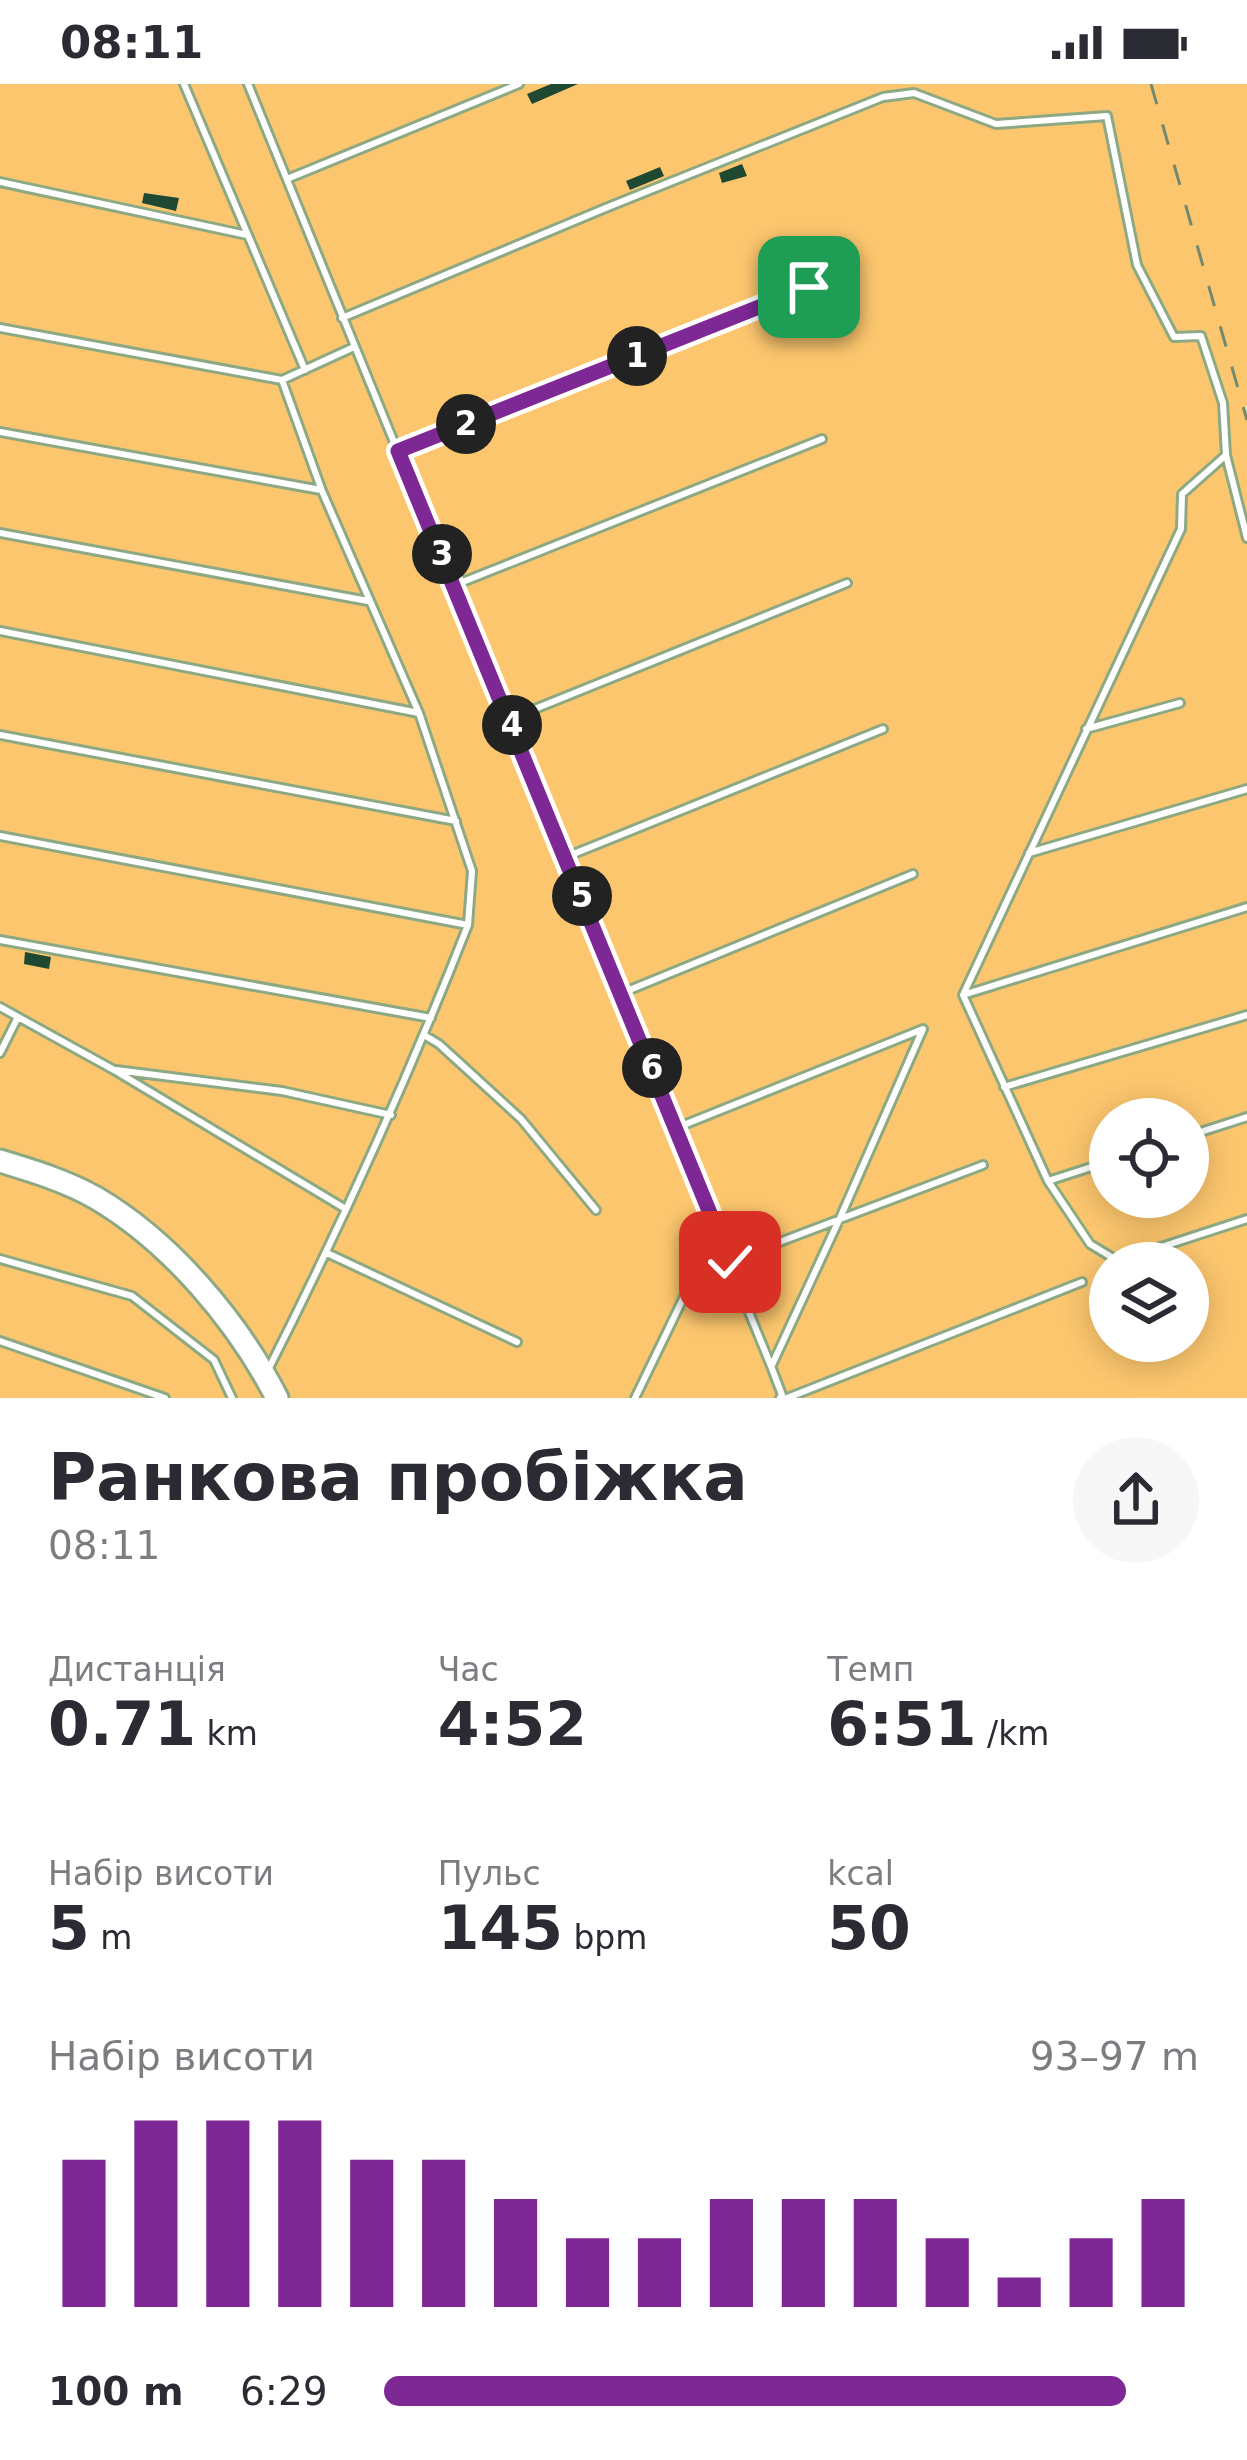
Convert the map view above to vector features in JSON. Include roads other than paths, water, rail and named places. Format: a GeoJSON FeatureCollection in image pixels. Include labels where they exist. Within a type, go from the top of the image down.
{"type":"FeatureCollection","features":[{"type":"Feature","properties":{"kind":"main road"},"geometry":{"type":"LineString","coordinates":[[0,1161],[56,1178],[98,1199],[145,1233],[222,1313],[277,1398]]}},
{"type":"Feature","properties":{"kind":"lane"},"geometry":{"type":"LineString","coordinates":[[184,84],[304,370]]}},
{"type":"Feature","properties":{"kind":"lane"},"geometry":{"type":"LineString","coordinates":[[248,84],[783,1397],[1082,1282]]}},
{"type":"Feature","properties":{"kind":"lane"},"geometry":{"type":"LineString","coordinates":[[286,179],[519,84]]}},
{"type":"Feature","properties":{"kind":"lane"},"geometry":{"type":"LineString","coordinates":[[342,318],[883,97],[914,93],[996,124],[1107,116],[1137,265],[1174,338],[1201,336],[1222,403],[1226,455],[1247,538]]}},
{"type":"Feature","properties":{"kind":"lane"},"geometry":{"type":"LineString","coordinates":[[0,182],[248,235]]}},
{"type":"Feature","properties":{"kind":"lane"},"geometry":{"type":"LineString","coordinates":[[398,451],[809,287]]}},
{"type":"Feature","properties":{"kind":"lane"},"geometry":{"type":"LineString","coordinates":[[0,328],[282,380],[354,347]]}},
{"type":"Feature","properties":{"kind":"lane"},"geometry":{"type":"LineString","coordinates":[[265,1375],[327,1253],[431,1018],[468,925],[472,871],[419,713],[322,490],[282,380]]}},
{"type":"Feature","properties":{"kind":"lane"},"geometry":{"type":"LineString","coordinates":[[0,432],[322,490]]}},
{"type":"Feature","properties":{"kind":"lane"},"geometry":{"type":"LineString","coordinates":[[454,585],[822,440]]}},
{"type":"Feature","properties":{"kind":"lane"},"geometry":{"type":"LineString","coordinates":[[1226,455],[1182,494],[1180,529],[963,995],[1048,1181],[1090,1244],[1118,1261],[1247,1219]]}},
{"type":"Feature","properties":{"kind":"lane"},"geometry":{"type":"LineString","coordinates":[[0,533],[370,601]]}},
{"type":"Feature","properties":{"kind":"lane"},"geometry":{"type":"LineString","coordinates":[[510,719],[847,583]]}},
{"type":"Feature","properties":{"kind":"lane"},"geometry":{"type":"LineString","coordinates":[[0,631],[419,713]]}},
{"type":"Feature","properties":{"kind":"lane"},"geometry":{"type":"LineString","coordinates":[[1087,729],[1180,703]]}},
{"type":"Feature","properties":{"kind":"lane"},"geometry":{"type":"LineString","coordinates":[[566,857],[883,729]]}},
{"type":"Feature","properties":{"kind":"lane"},"geometry":{"type":"LineString","coordinates":[[0,735],[457,821]]}},
{"type":"Feature","properties":{"kind":"lane"},"geometry":{"type":"LineString","coordinates":[[1029,853],[1247,789]]}},
{"type":"Feature","properties":{"kind":"lane"},"geometry":{"type":"LineString","coordinates":[[0,836],[468,925]]}},
{"type":"Feature","properties":{"kind":"lane"},"geometry":{"type":"LineString","coordinates":[[622,993],[913,874]]}},
{"type":"Feature","properties":{"kind":"lane"},"geometry":{"type":"LineString","coordinates":[[963,995],[1247,908]]}},
{"type":"Feature","properties":{"kind":"lane"},"geometry":{"type":"LineString","coordinates":[[0,940],[431,1018]]}},
{"type":"Feature","properties":{"kind":"lane"},"geometry":{"type":"LineString","coordinates":[[0,1007],[345,1209]]}},
{"type":"Feature","properties":{"kind":"lane"},"geometry":{"type":"LineString","coordinates":[[1004,1087],[1247,1015]]}},
{"type":"Feature","properties":{"kind":"lane"},"geometry":{"type":"LineString","coordinates":[[0,1054],[18,1017]]}},
{"type":"Feature","properties":{"kind":"lane"},"geometry":{"type":"LineString","coordinates":[[676,1128],[923,1029],[771,1366]]}},
{"type":"Feature","properties":{"kind":"lane"},"geometry":{"type":"LineString","coordinates":[[424,1035],[521,1119],[596,1210]]}},
{"type":"Feature","properties":{"kind":"lane"},"geometry":{"type":"LineString","coordinates":[[114,1070],[282,1091],[391,1115]]}},
{"type":"Feature","properties":{"kind":"lane"},"geometry":{"type":"LineString","coordinates":[[1209,1130],[1247,1118]]}},
{"type":"Feature","properties":{"kind":"lane"},"geometry":{"type":"LineString","coordinates":[[635,1398],[695,1274],[983,1165]]}},
{"type":"Feature","properties":{"kind":"lane"},"geometry":{"type":"LineString","coordinates":[[1048,1181],[1089,1168]]}},
{"type":"Feature","properties":{"kind":"lane"},"geometry":{"type":"LineString","coordinates":[[327,1253],[517,1342]]}},
{"type":"Feature","properties":{"kind":"lane"},"geometry":{"type":"LineString","coordinates":[[0,1259],[132,1297],[214,1360],[232,1398]]}},
{"type":"Feature","properties":{"kind":"lane"},"geometry":{"type":"LineString","coordinates":[[0,1342],[165,1398]]}},
{"type":"Feature","properties":{"kind":"railway"},"geometry":{"type":"LineString","coordinates":[[1151,84],[1247,420]]}}]}
